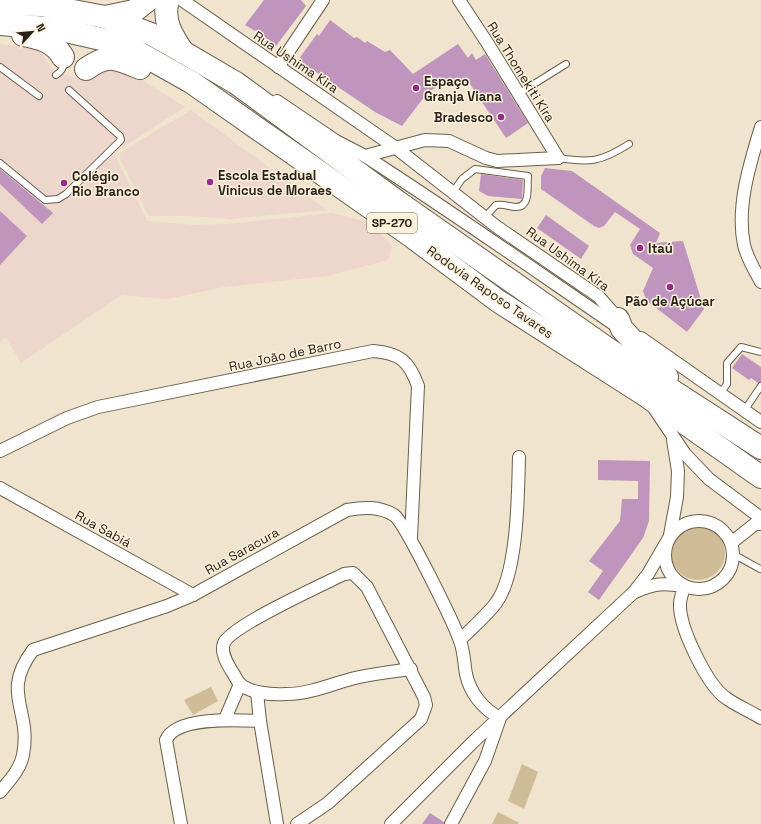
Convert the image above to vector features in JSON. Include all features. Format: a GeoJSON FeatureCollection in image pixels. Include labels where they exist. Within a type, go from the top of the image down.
{"type":"FeatureCollection","features":[{"type":"Feature","properties":{"kind":"highway"},"geometry":{"type":"LineString","coordinates":[[105,17],[134,11],[148,0]]}},
{"type":"Feature","properties":{"kind":"highway"},"geometry":{"type":"LineString","coordinates":[[168,0],[166,18],[175,40],[183,52]]}},
{"type":"Feature","properties":{"kind":"highway","name":"Rodovia Raposo Tavares"},"geometry":{"type":"LineString","coordinates":[[0,4],[41,5],[105,17],[151,34],[183,52],[236,83],[398,202],[611,351],[761,448]]}},
{"type":"Feature","properties":{"kind":"highway","name":"Rodovia Raposo Tavares"},"geometry":{"type":"LineString","coordinates":[[0,24],[57,29],[110,41],[153,60],[216,98],[498,301],[645,395],[761,477]]}},
{"type":"Feature","properties":{"kind":"highway"},"geometry":{"type":"LineString","coordinates":[[0,29],[44,40],[56,47],[59,66]]}},
{"type":"Feature","properties":{"kind":"highway"},"geometry":{"type":"LineString","coordinates":[[86,69],[103,59],[117,59],[216,98]]}},
{"type":"Feature","properties":{"kind":"highway"},"geometry":{"type":"LineString","coordinates":[[620,324],[688,400]]}},
{"type":"Feature","properties":{"kind":"street","name":"Rua Ushima Kira"},"geometry":{"type":"LineString","coordinates":[[182,0],[396,148],[485,217],[598,296],[620,324],[761,422]]}},
{"type":"Feature","properties":{"kind":"street"},"geometry":{"type":"LineString","coordinates":[[278,67],[323,0]]}},
{"type":"Feature","properties":{"kind":"street","name":"Rua Thomekiti Kira"},"geometry":{"type":"LineString","coordinates":[[459,0],[558,158]]}},
{"type":"Feature","properties":{"kind":"street"},"geometry":{"type":"LineString","coordinates":[[236,83],[268,95],[306,119],[336,141],[365,156],[453,212],[500,248],[620,324]]}},
{"type":"Feature","properties":{"kind":"street"},"geometry":{"type":"LineString","coordinates":[[761,127],[751,158],[742,225],[744,246],[761,282]]}},
{"type":"Feature","properties":{"kind":"street"},"geometry":{"type":"LineString","coordinates":[[365,156],[425,140],[436,140],[449,141],[486,158],[497,161],[558,158]]}},
{"type":"Feature","properties":{"kind":"street","name":"Rua João de Barro"},"geometry":{"type":"LineString","coordinates":[[0,451],[67,418],[98,408],[373,351],[390,352],[402,359],[412,371],[418,386],[411,538]]}},
{"type":"Feature","properties":{"kind":"street"},"geometry":{"type":"LineString","coordinates":[[645,395],[685,454],[709,479],[761,518]]}},
{"type":"Feature","properties":{"kind":"street"},"geometry":{"type":"LineString","coordinates":[[672,436],[678,471],[677,497],[665,549],[666,565],[675,580],[684,586]]}},
{"type":"Feature","properties":{"kind":"street"},"geometry":{"type":"LineString","coordinates":[[460,640],[496,602],[506,584],[511,563],[518,496],[518,457]]}},
{"type":"Feature","properties":{"kind":"street","name":"Rua Sabiá"},"geometry":{"type":"LineString","coordinates":[[0,488],[193,594]]}},
{"type":"Feature","properties":{"kind":"street","name":"Rua Saracura"},"geometry":{"type":"LineString","coordinates":[[0,792],[19,767],[23,755],[24,744],[22,731],[9,699],[7,685],[11,673],[20,661],[33,650],[168,606],[193,594],[347,510],[364,507],[380,509],[395,516],[411,538],[460,640],[466,675],[478,702],[500,718]]}},
{"type":"Feature","properties":{"kind":"street"},"geometry":{"type":"LineString","coordinates":[[391,824],[500,718],[634,592],[648,574],[669,537],[684,524],[703,521],[720,528],[732,548],[731,565],[726,576],[718,584],[707,588],[695,589],[664,583],[655,584],[634,592]]}},
{"type":"Feature","properties":{"kind":"street"},"geometry":{"type":"LineString","coordinates":[[732,548],[755,524],[761,524]]}},
{"type":"Feature","properties":{"kind":"street"},"geometry":{"type":"LineString","coordinates":[[297,824],[328,803],[421,719],[425,712],[424,697],[410,669],[366,586],[353,573],[344,574],[233,632],[228,637],[224,643],[224,657],[240,684],[257,692],[287,694],[312,691],[351,679],[379,673],[410,669]]}},
{"type":"Feature","properties":{"kind":"street"},"geometry":{"type":"LineString","coordinates":[[684,586],[680,604],[683,622],[690,644],[707,676],[726,698],[761,718]]}},
{"type":"Feature","properties":{"kind":"street"},"geometry":{"type":"LineString","coordinates":[[226,719],[240,684]]}},
{"type":"Feature","properties":{"kind":"street"},"geometry":{"type":"LineString","coordinates":[[257,692],[260,721],[277,824]]}},
{"type":"Feature","properties":{"kind":"street"},"geometry":{"type":"LineString","coordinates":[[452,824],[485,761],[500,718]]}},
{"type":"Feature","properties":{"kind":"street"},"geometry":{"type":"LineString","coordinates":[[181,824],[166,740],[170,732],[178,727],[226,719],[260,721]]}},
{"type":"Feature","properties":{"kind":"lane"},"geometry":{"type":"LineString","coordinates":[[518,94],[566,64]]}},
{"type":"Feature","properties":{"kind":"lane"},"geometry":{"type":"LineString","coordinates":[[0,67],[39,96]]}},
{"type":"Feature","properties":{"kind":"lane"},"geometry":{"type":"LineString","coordinates":[[0,163],[45,200],[49,201],[58,199],[66,194],[121,140],[120,136],[69,90]]}},
{"type":"Feature","properties":{"kind":"lane"},"geometry":{"type":"LineString","coordinates":[[558,158],[577,161],[602,160],[629,144]]}},
{"type":"Feature","properties":{"kind":"lane"},"geometry":{"type":"LineString","coordinates":[[453,192],[462,179],[475,169],[528,176],[527,200],[524,204],[519,207],[496,205],[485,217]]}},
{"type":"Feature","properties":{"kind":"lane"},"geometry":{"type":"LineString","coordinates":[[720,394],[727,384],[727,363],[741,347],[761,352]]}},
{"type":"Feature","properties":{"kind":"lane"},"geometry":{"type":"LineString","coordinates":[[744,411],[761,386]]}},
{"type":"Feature","properties":{"kind":"lane"},"geometry":{"type":"LineString","coordinates":[[732,548],[760,569]]}},
{"type":"Feature","properties":{"kind":"shaded area","name":"Colégio Rio Branco"},"geometry":{"type":"Polygon","coordinates":[[[0,44],[39,49],[56,75],[61,72],[74,78],[118,65],[185,107],[114,153],[147,221],[195,225],[227,224],[332,213],[371,223],[392,246],[388,260],[327,276],[224,287],[167,299],[122,295],[21,363],[6,337],[0,342],[0,44]]]}},
{"type":"Feature","properties":{"kind":"shaded area","name":"Escola Estadual Vinicus de Moraes"},"geometry":{"type":"Polygon","coordinates":[[[191,110],[327,210],[230,219],[192,216],[149,216],[118,154],[191,110]]]}},
{"type":"Feature","properties":{"kind":"shaded area"},"geometry":{"type":"Polygon","coordinates":[[[698,526],[708,528],[717,534],[723,543],[725,553],[723,563],[717,572],[708,578],[698,580],[688,578],[679,572],[673,563],[671,553],[673,543],[679,534],[688,528],[698,526]]]}},
{"type":"Feature","properties":{"kind":"shaded area"},"geometry":{"type":"Polygon","coordinates":[[[211,687],[218,701],[193,715],[184,700],[211,687]]]}},
{"type":"Feature","properties":{"kind":"shaded area"},"geometry":{"type":"Polygon","coordinates":[[[522,764],[538,772],[524,809],[508,801],[522,764]]]}},
{"type":"Feature","properties":{"kind":"shaded area"},"geometry":{"type":"Polygon","coordinates":[[[498,812],[519,823],[492,824],[498,812]]]}},
{"type":"Feature","properties":{"kind":"building"},"geometry":{"type":"Polygon","coordinates":[[[264,0],[301,0],[306,6],[276,46],[256,30],[255,31],[245,25],[264,0]]]}},
{"type":"Feature","properties":{"kind":"building"},"geometry":{"type":"Polygon","coordinates":[[[330,20],[354,38],[357,37],[365,43],[367,41],[385,52],[390,50],[413,74],[458,44],[468,58],[472,53],[476,60],[485,54],[528,123],[506,138],[470,84],[458,82],[444,83],[428,92],[402,126],[375,112],[298,60],[317,34],[319,36],[330,20]]]}},
{"type":"Feature","properties":{"kind":"building"},"geometry":{"type":"Polygon","coordinates":[[[545,168],[572,171],[660,233],[656,243],[683,241],[704,309],[687,332],[646,300],[643,291],[653,268],[633,254],[630,245],[640,229],[615,212],[604,226],[599,228],[594,226],[541,189],[541,176],[545,168]]]}},
{"type":"Feature","properties":{"kind":"building"},"geometry":{"type":"Polygon","coordinates":[[[0,169],[53,213],[42,224],[0,184],[0,169]]]}},
{"type":"Feature","properties":{"kind":"building"},"geometry":{"type":"Polygon","coordinates":[[[481,174],[523,180],[522,199],[488,196],[479,191],[481,174]]]}},
{"type":"Feature","properties":{"kind":"building"},"geometry":{"type":"Polygon","coordinates":[[[0,211],[27,236],[0,265],[0,211]]]}},
{"type":"Feature","properties":{"kind":"building"},"geometry":{"type":"Polygon","coordinates":[[[546,215],[589,246],[581,259],[537,228],[546,215]]]}},
{"type":"Feature","properties":{"kind":"building"},"geometry":{"type":"Polygon","coordinates":[[[742,354],[761,367],[761,382],[758,383],[751,378],[749,380],[732,368],[742,354]]]}},
{"type":"Feature","properties":{"kind":"building"},"geometry":{"type":"Polygon","coordinates":[[[598,460],[650,461],[649,521],[643,538],[599,600],[588,592],[603,571],[589,561],[620,521],[622,499],[638,499],[638,481],[598,480],[598,460]]]}},
{"type":"Feature","properties":{"kind":"building"},"geometry":{"type":"Polygon","coordinates":[[[430,813],[444,822],[444,824],[422,824],[430,813]]]}},
{"type":"Feature","properties":{"kind":"place","name":"Espaço Granja Viana"},"geometry":{"type":"Point","coordinates":[416,88]}},
{"type":"Feature","properties":{"kind":"place","name":"Bradesco"},"geometry":{"type":"Point","coordinates":[501,117]}},
{"type":"Feature","properties":{"kind":"place","name":"Escola Estadual Vinicus de Moraes"},"geometry":{"type":"Point","coordinates":[210,182]}},
{"type":"Feature","properties":{"kind":"place","name":"Colégio Rio Branco"},"geometry":{"type":"Point","coordinates":[64,183]}},
{"type":"Feature","properties":{"kind":"place","name":"Itaú"},"geometry":{"type":"Point","coordinates":[640,248]}},
{"type":"Feature","properties":{"kind":"place","name":"Pão de Açúcar"},"geometry":{"type":"Point","coordinates":[670,287]}}]}
